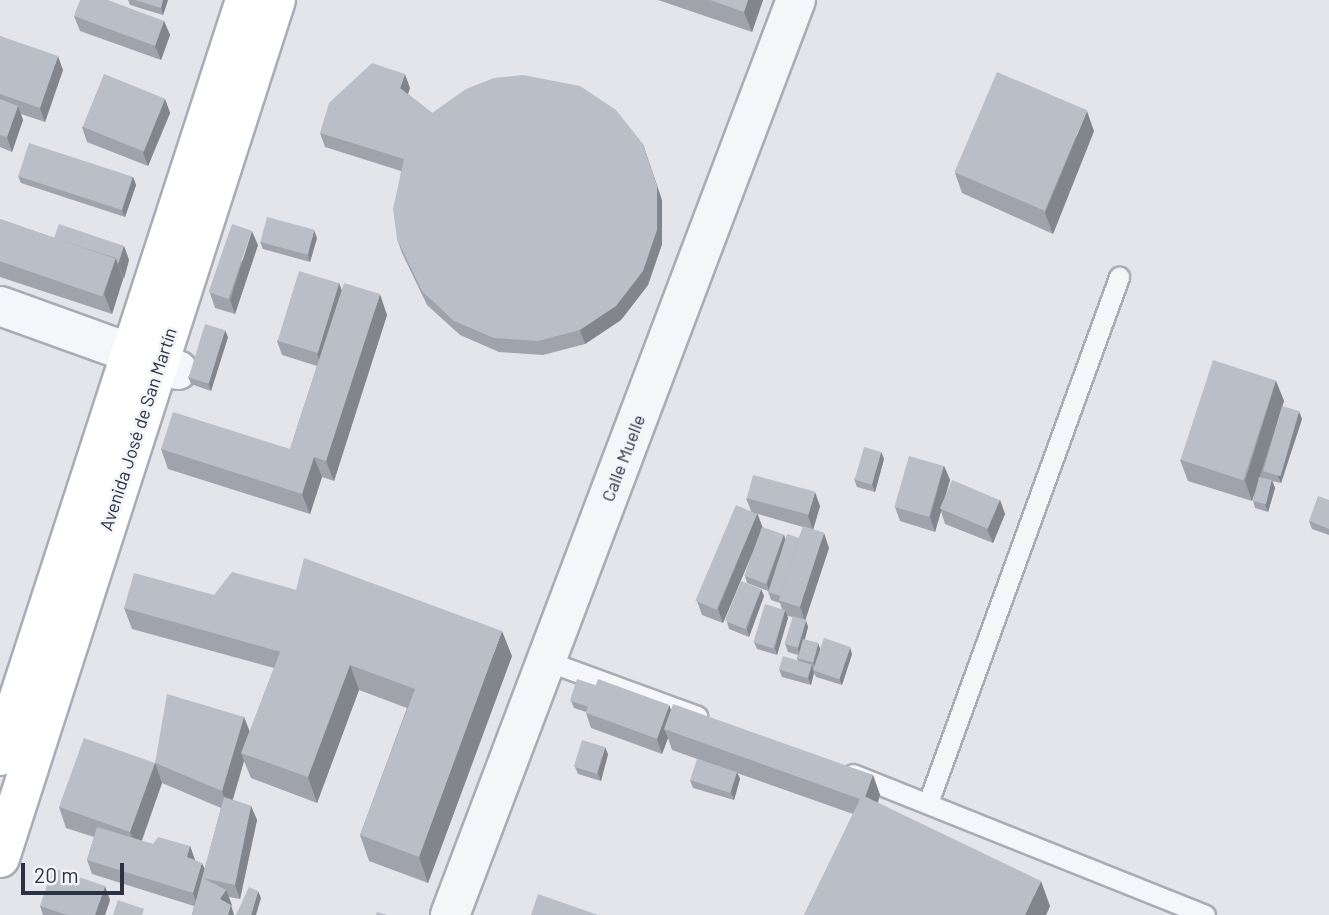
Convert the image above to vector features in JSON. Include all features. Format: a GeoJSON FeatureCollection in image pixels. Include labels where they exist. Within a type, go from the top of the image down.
{"type":"FeatureCollection","features":[{"type":"Feature","properties":{"kind":"main road","name":"Avenida José de San Martín"},"geometry":{"type":"LineString","coordinates":[[0,756],[156,362],[245,0]]}},
{"type":"Feature","properties":{"kind":"main road","name":"Avenida José de San Martín"},"geometry":{"type":"LineString","coordinates":[[0,858],[156,362],[276,0]]}},
{"type":"Feature","properties":{"kind":"street","name":"Calle Muelle"},"geometry":{"type":"LineString","coordinates":[[450,915],[796,0]]}},
{"type":"Feature","properties":{"kind":"street"},"geometry":{"type":"LineString","coordinates":[[0,306],[156,362]]}},
{"type":"Feature","properties":{"kind":"lane"},"geometry":{"type":"LineString","coordinates":[[928,803],[1119,277]]}},
{"type":"Feature","properties":{"kind":"lane"},"geometry":{"type":"LineString","coordinates":[[547,661],[713,722]]}},
{"type":"Feature","properties":{"kind":"lane"},"geometry":{"type":"LineString","coordinates":[[840,769],[1205,915]]}},
{"type":"Feature","properties":{"kind":"building"},"geometry":{"type":"Polygon","coordinates":[[[80,0],[108,0],[164,21],[155,46],[74,16],[80,0]]]}},
{"type":"Feature","properties":{"kind":"building"},"geometry":{"type":"Polygon","coordinates":[[[135,0],[163,0],[161,8],[135,0]]]}},
{"type":"Feature","properties":{"kind":"building"},"geometry":{"type":"Polygon","coordinates":[[[710,0],[748,0],[744,12],[710,0]]]}},
{"type":"Feature","properties":{"kind":"building"},"geometry":{"type":"Polygon","coordinates":[[[0,36],[58,56],[40,108],[0,94],[0,36]]]}},
{"type":"Feature","properties":{"kind":"building"},"geometry":{"type":"Polygon","coordinates":[[[372,63],[405,74],[400,88],[432,113],[466,89],[494,78],[523,75],[580,86],[616,110],[643,144],[657,186],[657,230],[643,271],[616,306],[580,330],[538,341],[494,338],[454,321],[422,291],[397,239],[393,209],[404,159],[320,133],[329,103],[372,63]]]}},
{"type":"Feature","properties":{"kind":"building"},"geometry":{"type":"Polygon","coordinates":[[[997,72],[1087,110],[1045,211],[954,172],[997,72]]]}},
{"type":"Feature","properties":{"kind":"building"},"geometry":{"type":"Polygon","coordinates":[[[104,74],[165,99],[144,152],[83,127],[104,74]]]}},
{"type":"Feature","properties":{"kind":"building"},"geometry":{"type":"Polygon","coordinates":[[[0,99],[18,106],[7,137],[0,135],[0,99]]]}},
{"type":"Feature","properties":{"kind":"building"},"geometry":{"type":"Polygon","coordinates":[[[29,143],[133,177],[122,210],[18,176],[29,143]]]}},
{"type":"Feature","properties":{"kind":"building"},"geometry":{"type":"Polygon","coordinates":[[[267,217],[314,230],[308,255],[260,242],[267,217]]]}},
{"type":"Feature","properties":{"kind":"building"},"geometry":{"type":"Polygon","coordinates":[[[0,219],[115,259],[102,297],[0,261],[0,219]]]}},
{"type":"Feature","properties":{"kind":"building"},"geometry":{"type":"Polygon","coordinates":[[[59,224],[124,246],[118,264],[116,258],[54,238],[59,224]]]}},
{"type":"Feature","properties":{"kind":"building"},"geometry":{"type":"Polygon","coordinates":[[[232,224],[252,231],[228,299],[209,292],[232,224]]]}},
{"type":"Feature","properties":{"kind":"building"},"geometry":{"type":"Polygon","coordinates":[[[299,271],[339,283],[318,353],[278,341],[299,271]]]}},
{"type":"Feature","properties":{"kind":"building"},"geometry":{"type":"Polygon","coordinates":[[[344,283],[380,294],[326,461],[314,457],[302,494],[161,449],[173,412],[290,449],[344,283]]]}},
{"type":"Feature","properties":{"kind":"building"},"geometry":{"type":"Polygon","coordinates":[[[205,324],[225,330],[209,384],[189,378],[205,324]]]}},
{"type":"Feature","properties":{"kind":"building"},"geometry":{"type":"Polygon","coordinates":[[[1213,360],[1276,380],[1243,480],[1181,460],[1213,360]]]}},
{"type":"Feature","properties":{"kind":"building"},"geometry":{"type":"Polygon","coordinates":[[[1282,406],[1299,411],[1281,476],[1263,471],[1282,406]]]}},
{"type":"Feature","properties":{"kind":"building"},"geometry":{"type":"Polygon","coordinates":[[[864,447],[881,452],[872,485],[855,480],[864,447]]]}},
{"type":"Feature","properties":{"kind":"building"},"geometry":{"type":"Polygon","coordinates":[[[909,456],[944,466],[929,517],[894,507],[909,456]]]}},
{"type":"Feature","properties":{"kind":"building"},"geometry":{"type":"Polygon","coordinates":[[[753,475],[815,492],[809,515],[747,498],[753,475]]]}},
{"type":"Feature","properties":{"kind":"building"},"geometry":{"type":"Polygon","coordinates":[[[1259,477],[1272,480],[1266,504],[1253,501],[1259,477]]]}},
{"type":"Feature","properties":{"kind":"building"},"geometry":{"type":"Polygon","coordinates":[[[952,480],[1000,500],[988,529],[940,509],[952,480]]]}},
{"type":"Feature","properties":{"kind":"building"},"geometry":{"type":"Polygon","coordinates":[[[1318,496],[1329,500],[1329,529],[1309,521],[1318,496]]]}},
{"type":"Feature","properties":{"kind":"building"},"geometry":{"type":"Polygon","coordinates":[[[736,505],[757,514],[717,610],[695,601],[736,505]]]}},
{"type":"Feature","properties":{"kind":"building"},"geometry":{"type":"Polygon","coordinates":[[[803,526],[824,533],[800,607],[779,600],[803,526]]]}},
{"type":"Feature","properties":{"kind":"building"},"geometry":{"type":"Polygon","coordinates":[[[762,527],[784,535],[766,584],[744,576],[762,527]]]}},
{"type":"Feature","properties":{"kind":"building"},"geometry":{"type":"Polygon","coordinates":[[[787,534],[799,538],[781,596],[768,592],[787,534]]]}},
{"type":"Feature","properties":{"kind":"building"},"geometry":{"type":"Polygon","coordinates":[[[304,558],[502,631],[419,857],[360,835],[415,689],[350,665],[308,777],[241,753],[282,647],[304,558]]]}},
{"type":"Feature","properties":{"kind":"building"},"geometry":{"type":"Polygon","coordinates":[[[232,572],[297,590],[281,652],[124,608],[134,573],[214,595],[232,572]]]}},
{"type":"Feature","properties":{"kind":"building"},"geometry":{"type":"Polygon","coordinates":[[[741,581],[761,589],[745,629],[725,621],[741,581]]]}},
{"type":"Feature","properties":{"kind":"building"},"geometry":{"type":"Polygon","coordinates":[[[765,604],[785,610],[773,648],[753,642],[765,604]]]}},
{"type":"Feature","properties":{"kind":"building"},"geometry":{"type":"Polygon","coordinates":[[[793,616],[806,620],[798,648],[785,644],[793,616]]]}},
{"type":"Feature","properties":{"kind":"building"},"geometry":{"type":"Polygon","coordinates":[[[824,638],[850,647],[839,679],[813,670],[824,638]]]}},
{"type":"Feature","properties":{"kind":"building"},"geometry":{"type":"Polygon","coordinates":[[[803,639],[818,643],[813,662],[798,658],[803,639]]]}},
{"type":"Feature","properties":{"kind":"building"},"geometry":{"type":"Polygon","coordinates":[[[783,656],[812,665],[808,678],[779,669],[783,656]]]}},
{"type":"Feature","properties":{"kind":"building"},"geometry":{"type":"Polygon","coordinates":[[[577,679],[596,685],[589,707],[570,701],[577,679]]]}},
{"type":"Feature","properties":{"kind":"building"},"geometry":{"type":"Polygon","coordinates":[[[598,679],[669,705],[657,739],[586,713],[598,679]]]}},
{"type":"Feature","properties":{"kind":"building"},"geometry":{"type":"Polygon","coordinates":[[[167,694],[244,717],[222,791],[155,763],[167,694]]]}},
{"type":"Feature","properties":{"kind":"building"},"geometry":{"type":"Polygon","coordinates":[[[673,704],[873,775],[865,797],[862,795],[860,799],[664,729],[673,704]]]}},
{"type":"Feature","properties":{"kind":"building"},"geometry":{"type":"Polygon","coordinates":[[[84,738],[155,763],[130,832],[59,807],[84,738]]]}},
{"type":"Feature","properties":{"kind":"building"},"geometry":{"type":"Polygon","coordinates":[[[582,740],[605,747],[597,774],[574,767],[582,740]]]}},
{"type":"Feature","properties":{"kind":"building"},"geometry":{"type":"Polygon","coordinates":[[[697,759],[737,772],[730,793],[690,780],[697,759]]]}},
{"type":"Feature","properties":{"kind":"building"},"geometry":{"type":"Polygon","coordinates":[[[862,795],[1041,881],[1025,915],[804,915],[862,795]]]}},
{"type":"Feature","properties":{"kind":"building"},"geometry":{"type":"Polygon","coordinates":[[[224,797],[251,806],[235,885],[203,878],[226,890],[220,899],[231,905],[228,915],[192,915],[224,797]]]}},
{"type":"Feature","properties":{"kind":"building"},"geometry":{"type":"Polygon","coordinates":[[[97,827],[153,844],[158,837],[190,846],[187,857],[202,863],[193,893],[87,860],[97,827]]]}},
{"type":"Feature","properties":{"kind":"building"},"geometry":{"type":"Polygon","coordinates":[[[53,868],[105,886],[95,915],[67,915],[40,906],[53,868]]]}},
{"type":"Feature","properties":{"kind":"building"},"geometry":{"type":"Polygon","coordinates":[[[249,887],[258,891],[251,915],[236,915],[249,887]]]}},
{"type":"Feature","properties":{"kind":"building"},"geometry":{"type":"Polygon","coordinates":[[[538,894],[598,915],[531,915],[538,894]]]}},
{"type":"Feature","properties":{"kind":"building"},"geometry":{"type":"Polygon","coordinates":[[[118,900],[144,909],[142,915],[113,915],[118,900]]]}}]}
